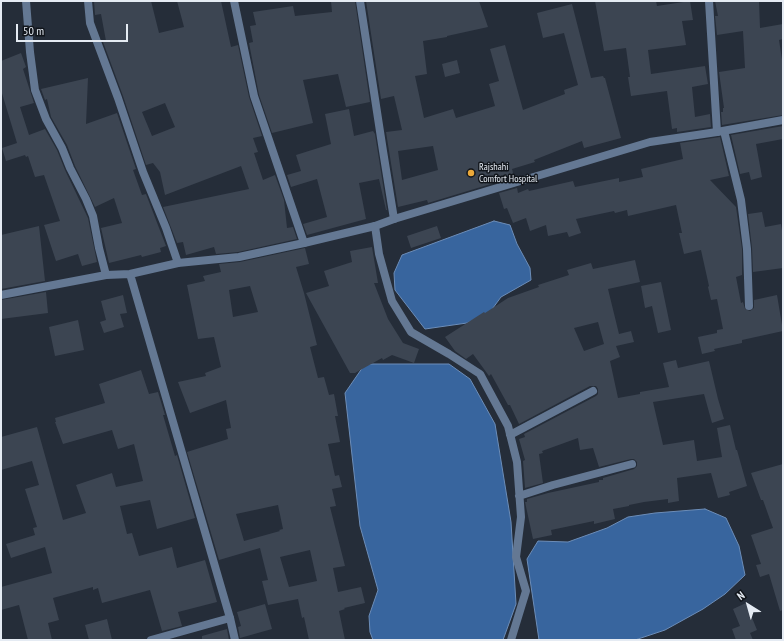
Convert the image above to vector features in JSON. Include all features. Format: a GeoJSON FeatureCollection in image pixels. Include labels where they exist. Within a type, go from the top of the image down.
{"type":"FeatureCollection","features":[{"type":"Feature","properties":{"kind":"street"},"geometry":{"type":"LineString","coordinates":[[26,1],[35,90],[46,119],[62,148],[93,216],[98,248],[106,275]]}},
{"type":"Feature","properties":{"kind":"street"},"geometry":{"type":"LineString","coordinates":[[88,1],[90,22],[143,172],[166,228],[178,263]]}},
{"type":"Feature","properties":{"kind":"street"},"geometry":{"type":"LineString","coordinates":[[234,1],[254,96],[304,243]]}},
{"type":"Feature","properties":{"kind":"street"},"geometry":{"type":"LineString","coordinates":[[360,1],[394,219]]}},
{"type":"Feature","properties":{"kind":"street"},"geometry":{"type":"LineString","coordinates":[[709,1],[721,132],[741,200],[747,249],[749,306]]}},
{"type":"Feature","properties":{"kind":"street"},"geometry":{"type":"LineString","coordinates":[[1,295],[106,275],[130,274],[178,263],[239,257],[304,243],[375,226],[650,142],[721,132],[783,120]]}},
{"type":"Feature","properties":{"kind":"street"},"geometry":{"type":"LineString","coordinates":[[375,226],[379,254],[392,301],[411,332],[480,374],[508,426],[517,462],[521,517],[516,558],[526,591],[511,640]]}},
{"type":"Feature","properties":{"kind":"street"},"geometry":{"type":"LineString","coordinates":[[130,274],[230,618],[235,640]]}},
{"type":"Feature","properties":{"kind":"street"},"geometry":{"type":"LineString","coordinates":[[510,435],[593,391]]}},
{"type":"Feature","properties":{"kind":"street"},"geometry":{"type":"LineString","coordinates":[[519,496],[552,485],[632,464]]}},
{"type":"Feature","properties":{"kind":"street"},"geometry":{"type":"LineString","coordinates":[[151,640],[230,618]]}},
{"type":"Feature","properties":{"kind":"water"},"geometry":{"type":"Polygon","coordinates":[[[494,221],[510,225],[517,244],[530,268],[531,280],[501,297],[490,312],[467,323],[425,329],[395,290],[394,273],[402,255],[494,221]]]}},
{"type":"Feature","properties":{"kind":"water"},"geometry":{"type":"Polygon","coordinates":[[[365,364],[449,364],[470,379],[495,424],[511,522],[516,604],[503,640],[373,640],[370,632],[369,616],[378,590],[360,526],[345,393],[365,364]]]}},
{"type":"Feature","properties":{"kind":"water"},"geometry":{"type":"Polygon","coordinates":[[[705,509],[726,518],[739,546],[745,575],[725,594],[703,609],[665,630],[635,640],[539,640],[527,559],[538,541],[568,542],[607,528],[628,517],[705,509]]]}},
{"type":"Feature","properties":{"kind":"building"},"geometry":{"type":"Polygon","coordinates":[[[94,1],[151,1],[159,33],[184,27],[177,1],[221,1],[231,47],[238,45],[249,97],[262,136],[253,138],[258,152],[254,153],[263,180],[275,175],[284,200],[287,228],[293,227],[297,239],[238,252],[216,254],[214,247],[186,255],[183,242],[177,243],[163,207],[249,189],[241,166],[165,195],[160,172],[153,163],[146,165],[103,42],[106,41],[101,14],[95,15],[94,1]],[[165,103],[142,112],[152,136],[175,127],[165,103]]]}},
{"type":"Feature","properties":{"kind":"building"},"geometry":{"type":"Polygon","coordinates":[[[331,1],[355,1],[370,102],[346,107],[338,74],[303,80],[313,123],[272,133],[259,95],[249,43],[253,42],[250,26],[256,25],[253,12],[293,6],[295,16],[332,12],[331,1]]]}},
{"type":"Feature","properties":{"kind":"building"},"geometry":{"type":"Polygon","coordinates":[[[366,1],[479,1],[488,27],[423,41],[427,74],[415,76],[424,118],[453,109],[456,118],[495,106],[489,84],[499,81],[490,49],[505,45],[523,110],[565,94],[564,90],[578,85],[564,33],[543,38],[537,13],[572,4],[591,78],[603,76],[605,78],[621,138],[584,148],[582,141],[534,160],[535,162],[512,169],[514,177],[428,203],[427,200],[398,207],[386,132],[402,130],[394,96],[381,99],[366,1]],[[433,146],[398,151],[402,180],[438,170],[433,146]]]}},
{"type":"Feature","properties":{"kind":"building"},"geometry":{"type":"Polygon","coordinates":[[[595,1],[656,1],[657,6],[690,1],[693,20],[682,21],[686,45],[648,50],[651,74],[705,66],[708,84],[692,87],[695,117],[710,114],[711,127],[677,132],[677,128],[672,129],[667,91],[631,96],[626,48],[604,51],[595,1]]]}},
{"type":"Feature","properties":{"kind":"building"},"geometry":{"type":"Polygon","coordinates":[[[715,1],[759,1],[760,28],[783,24],[783,39],[779,40],[783,66],[783,115],[722,125],[721,112],[723,112],[724,108],[719,72],[745,68],[743,31],[717,35],[715,16],[718,16],[715,1]]]}},
{"type":"Feature","properties":{"kind":"building"},"geometry":{"type":"Polygon","coordinates":[[[21,53],[26,67],[23,69],[34,103],[20,107],[29,135],[45,129],[57,150],[88,218],[97,262],[82,266],[78,254],[56,261],[44,225],[60,221],[44,175],[35,177],[28,156],[26,157],[25,155],[6,161],[2,148],[17,143],[1,90],[1,61],[21,53]]]}},
{"type":"Feature","properties":{"kind":"building"},"geometry":{"type":"Polygon","coordinates":[[[457,60],[460,73],[445,77],[442,64],[457,60]]]}},
{"type":"Feature","properties":{"kind":"building"},"geometry":{"type":"Polygon","coordinates":[[[88,78],[86,124],[117,113],[136,169],[133,170],[142,195],[146,194],[166,246],[160,248],[161,252],[142,257],[141,255],[109,263],[101,228],[122,223],[114,198],[95,207],[75,166],[67,145],[51,117],[47,99],[45,100],[41,89],[88,78]]]}},
{"type":"Feature","properties":{"kind":"building"},"geometry":{"type":"Polygon","coordinates":[[[349,109],[354,136],[373,131],[375,134],[387,210],[379,179],[359,183],[366,219],[307,235],[303,224],[327,217],[317,179],[291,187],[287,175],[301,171],[296,155],[331,144],[325,114],[349,109]]]}},
{"type":"Feature","properties":{"kind":"building"},"geometry":{"type":"Polygon","coordinates":[[[783,126],[783,139],[756,144],[762,177],[751,180],[749,172],[740,174],[731,135],[783,126]]]}},
{"type":"Feature","properties":{"kind":"building"},"geometry":{"type":"Polygon","coordinates":[[[720,137],[729,176],[710,180],[736,207],[742,249],[742,275],[736,277],[741,303],[743,302],[745,309],[750,311],[754,308],[754,300],[777,295],[783,331],[742,340],[742,343],[714,349],[715,351],[702,354],[698,337],[717,333],[717,330],[723,329],[717,299],[711,300],[701,250],[684,254],[679,233],[682,233],[676,205],[628,216],[627,210],[615,213],[614,211],[576,219],[581,233],[569,237],[567,232],[548,236],[546,225],[530,231],[526,218],[513,223],[507,208],[504,209],[499,193],[517,188],[518,193],[528,189],[529,191],[573,181],[575,187],[619,178],[619,182],[643,177],[641,169],[683,159],[680,143],[720,137]]]}},
{"type":"Feature","properties":{"kind":"building"},"geometry":{"type":"Polygon","coordinates":[[[762,212],[765,227],[781,224],[783,237],[783,268],[753,272],[748,214],[762,212]]]}},
{"type":"Feature","properties":{"kind":"building"},"geometry":{"type":"Polygon","coordinates":[[[39,226],[45,281],[1,289],[1,235],[39,226]]]}},
{"type":"Feature","properties":{"kind":"building"},"geometry":{"type":"Polygon","coordinates":[[[437,226],[441,238],[411,248],[407,236],[437,226]]]}},
{"type":"Feature","properties":{"kind":"building"},"geometry":{"type":"Polygon","coordinates":[[[372,247],[378,283],[374,283],[388,319],[403,343],[419,349],[414,363],[392,355],[383,360],[382,358],[355,373],[350,373],[306,293],[329,286],[324,271],[352,262],[350,251],[372,247]]]}},
{"type":"Feature","properties":{"kind":"building"},"geometry":{"type":"Polygon","coordinates":[[[305,248],[309,264],[296,267],[317,345],[310,347],[318,378],[324,377],[329,395],[334,394],[338,416],[335,416],[340,442],[328,444],[335,476],[339,475],[342,487],[332,489],[336,506],[330,507],[345,566],[333,568],[338,592],[361,587],[365,603],[344,608],[345,609],[339,611],[345,640],[309,640],[298,599],[268,605],[262,581],[268,580],[260,548],[219,560],[187,452],[228,439],[226,429],[231,428],[226,400],[190,413],[178,382],[206,376],[205,373],[221,367],[214,337],[198,339],[187,285],[205,281],[203,276],[221,272],[219,264],[240,262],[305,248]],[[250,286],[229,290],[233,317],[258,312],[250,286]],[[278,505],[236,514],[244,541],[283,529],[278,505]],[[310,550],[280,557],[289,587],[317,581],[310,550]]]}},
{"type":"Feature","properties":{"kind":"building"},"geometry":{"type":"Polygon","coordinates":[[[635,260],[640,282],[608,289],[619,334],[631,331],[634,342],[616,346],[620,357],[610,361],[618,398],[640,394],[640,392],[669,387],[663,363],[676,360],[678,368],[709,361],[724,419],[712,423],[704,394],[653,402],[663,445],[694,440],[697,461],[722,457],[717,428],[730,425],[747,486],[729,492],[730,495],[718,498],[711,473],[677,478],[679,501],[668,503],[668,499],[644,502],[613,509],[615,519],[594,524],[594,521],[551,530],[552,535],[533,539],[525,502],[527,502],[527,499],[599,482],[599,480],[603,480],[603,478],[634,469],[637,466],[637,462],[634,459],[631,459],[599,467],[593,448],[580,450],[578,438],[542,451],[543,453],[539,454],[543,483],[525,488],[523,461],[525,460],[519,439],[525,437],[524,434],[596,396],[598,394],[598,389],[596,386],[590,386],[519,424],[510,405],[508,405],[491,374],[489,376],[473,354],[466,359],[455,351],[445,337],[508,298],[539,287],[538,285],[569,275],[567,270],[591,263],[593,269],[635,260]],[[598,322],[574,328],[584,351],[604,344],[598,322]]]}},
{"type":"Feature","properties":{"kind":"building"},"geometry":{"type":"Polygon","coordinates":[[[661,282],[671,330],[658,333],[652,306],[645,308],[641,286],[661,282]]]}},
{"type":"Feature","properties":{"kind":"building"},"geometry":{"type":"Polygon","coordinates":[[[46,292],[48,313],[1,319],[1,300],[46,292]]]}},
{"type":"Feature","properties":{"kind":"building"},"geometry":{"type":"Polygon","coordinates":[[[123,295],[127,313],[120,314],[124,327],[104,333],[100,322],[106,320],[101,301],[123,295]]]}},
{"type":"Feature","properties":{"kind":"building"},"geometry":{"type":"Polygon","coordinates":[[[78,320],[84,350],[55,356],[49,327],[78,320]]]}},
{"type":"Feature","properties":{"kind":"building"},"geometry":{"type":"Polygon","coordinates":[[[141,370],[149,394],[158,392],[175,456],[177,455],[195,518],[157,529],[150,500],[120,506],[127,534],[132,533],[139,556],[172,547],[177,568],[205,560],[217,602],[178,612],[182,626],[162,631],[150,590],[102,603],[98,588],[93,590],[93,587],[53,598],[59,620],[48,623],[52,640],[28,640],[19,605],[1,610],[1,587],[52,573],[45,547],[11,558],[6,544],[35,535],[33,528],[37,527],[25,489],[39,485],[32,461],[1,470],[1,437],[37,427],[63,520],[86,513],[76,485],[112,473],[116,487],[143,481],[134,444],[118,449],[112,430],[63,444],[55,418],[105,403],[99,384],[141,370]]]}},
{"type":"Feature","properties":{"kind":"building"},"geometry":{"type":"Polygon","coordinates":[[[783,464],[783,610],[780,611],[769,574],[760,577],[756,565],[761,564],[751,535],[773,528],[751,473],[783,464]]]}},
{"type":"Feature","properties":{"kind":"building"},"geometry":{"type":"Polygon","coordinates":[[[746,603],[757,630],[750,633],[753,640],[736,640],[732,629],[740,626],[733,609],[746,603]]]}},
{"type":"Feature","properties":{"kind":"building"},"geometry":{"type":"Polygon","coordinates":[[[265,604],[272,629],[240,638],[238,627],[241,626],[237,612],[265,604]]]}},
{"type":"Feature","properties":{"kind":"building"},"geometry":{"type":"Polygon","coordinates":[[[107,619],[112,640],[89,640],[85,625],[107,619]]]}},
{"type":"Feature","properties":{"kind":"building"},"geometry":{"type":"Polygon","coordinates":[[[227,629],[229,640],[202,640],[202,636],[227,629]]]}},
{"type":"Feature","properties":{"kind":"place","name":"Rajshahi Comfort Hospital"},"geometry":{"type":"Point","coordinates":[471,173]}}]}
